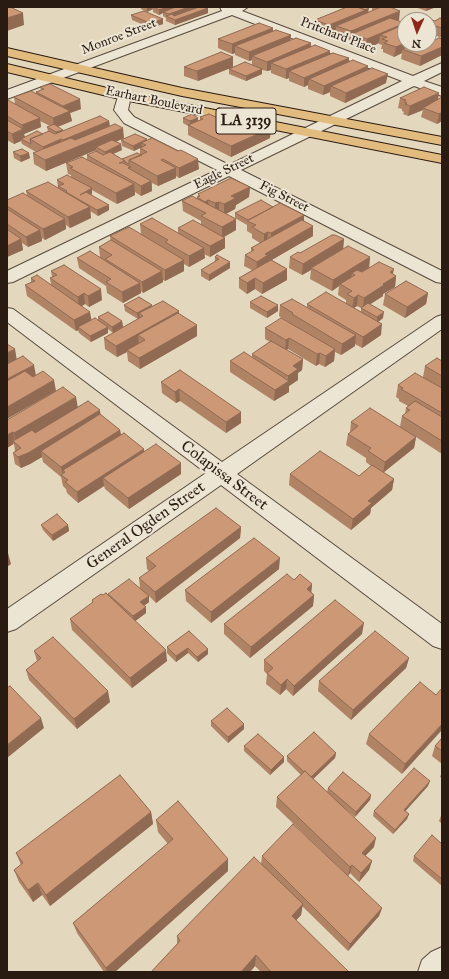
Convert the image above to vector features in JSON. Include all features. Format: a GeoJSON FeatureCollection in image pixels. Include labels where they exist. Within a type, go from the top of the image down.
{"type":"FeatureCollection","features":[{"type":"Feature","properties":{"kind":"main road","name":"Earhart Boulevard"},"geometry":{"type":"LineString","coordinates":[[7,52],[182,92],[442,141]]}},
{"type":"Feature","properties":{"kind":"main road","name":"Earhart Boulevard"},"geometry":{"type":"LineString","coordinates":[[7,68],[124,96],[442,159]]}},
{"type":"Feature","properties":{"kind":"street","name":"Monroe Street"},"geometry":{"type":"LineString","coordinates":[[7,95],[232,8]]}},
{"type":"Feature","properties":{"kind":"street","name":"Pritchard Place"},"geometry":{"type":"LineString","coordinates":[[232,8],[442,92]]}},
{"type":"Feature","properties":{"kind":"street","name":"Eagle Street"},"geometry":{"type":"LineString","coordinates":[[7,278],[442,67]]}},
{"type":"Feature","properties":{"kind":"street","name":"Fig Street"},"geometry":{"type":"LineString","coordinates":[[124,96],[121,110],[129,120],[442,278]]}},
{"type":"Feature","properties":{"kind":"street","name":"Colapissa Street"},"geometry":{"type":"LineString","coordinates":[[7,314],[442,638]]}},
{"type":"Feature","properties":{"kind":"street","name":"General Ogden Street"},"geometry":{"type":"LineString","coordinates":[[7,622],[442,321]]}},
{"type":"Feature","properties":{"kind":"street"},"geometry":{"type":"LineString","coordinates":[[434,972],[442,962]]}},
{"type":"Feature","properties":{"kind":"building"},"geometry":{"type":"Polygon","coordinates":[[[7,7],[10,7],[23,13],[7,18],[7,7]]]}},
{"type":"Feature","properties":{"kind":"building"},"geometry":{"type":"Polygon","coordinates":[[[153,7],[167,7],[159,10],[153,7]]]}},
{"type":"Feature","properties":{"kind":"building"},"geometry":{"type":"Polygon","coordinates":[[[176,7],[189,7],[169,14],[163,12],[176,7]]]}},
{"type":"Feature","properties":{"kind":"building"},"geometry":{"type":"Polygon","coordinates":[[[199,7],[208,8],[175,20],[166,16],[172,14],[174,16],[199,7]]]}},
{"type":"Feature","properties":{"kind":"building"},"geometry":{"type":"Polygon","coordinates":[[[347,7],[357,7],[366,10],[329,25],[315,20],[347,7]]]}},
{"type":"Feature","properties":{"kind":"building"},"geometry":{"type":"Polygon","coordinates":[[[357,7],[365,7],[369,8],[365,10],[357,7]]]}},
{"type":"Feature","properties":{"kind":"building"},"geometry":{"type":"Polygon","coordinates":[[[381,7],[390,7],[400,11],[351,31],[336,26],[381,7]]]}},
{"type":"Feature","properties":{"kind":"building"},"geometry":{"type":"Polygon","coordinates":[[[144,11],[163,19],[150,23],[131,15],[144,11]]]}},
{"type":"Feature","properties":{"kind":"building"},"geometry":{"type":"Polygon","coordinates":[[[390,18],[397,20],[397,26],[367,39],[352,34],[390,18]]]}},
{"type":"Feature","properties":{"kind":"building"},"geometry":{"type":"Polygon","coordinates":[[[440,18],[442,19],[442,28],[437,26],[437,20],[440,18]]]}},
{"type":"Feature","properties":{"kind":"building"},"geometry":{"type":"Polygon","coordinates":[[[259,23],[273,28],[232,44],[218,39],[259,23]]]}},
{"type":"Feature","properties":{"kind":"building"},"geometry":{"type":"Polygon","coordinates":[[[397,28],[397,47],[384,43],[388,41],[382,39],[387,37],[380,35],[397,28]]]}},
{"type":"Feature","properties":{"kind":"building"},"geometry":{"type":"Polygon","coordinates":[[[276,30],[291,35],[249,52],[235,46],[276,30]]]}},
{"type":"Feature","properties":{"kind":"building"},"geometry":{"type":"Polygon","coordinates":[[[296,38],[311,43],[267,62],[252,56],[296,38]]]}},
{"type":"Feature","properties":{"kind":"building"},"geometry":{"type":"Polygon","coordinates":[[[437,39],[442,39],[442,47],[437,49],[437,39]]]}},
{"type":"Feature","properties":{"kind":"building"},"geometry":{"type":"Polygon","coordinates":[[[315,45],[330,51],[286,69],[271,63],[315,45]]]}},
{"type":"Feature","properties":{"kind":"building"},"geometry":{"type":"Polygon","coordinates":[[[221,52],[233,57],[197,71],[184,67],[221,52]]]}},
{"type":"Feature","properties":{"kind":"building"},"geometry":{"type":"Polygon","coordinates":[[[410,52],[430,52],[421,56],[410,52]]]}},
{"type":"Feature","properties":{"kind":"building"},"geometry":{"type":"Polygon","coordinates":[[[333,53],[349,58],[304,78],[289,71],[333,53]]]}},
{"type":"Feature","properties":{"kind":"building"},"geometry":{"type":"Polygon","coordinates":[[[353,60],[368,66],[324,86],[309,79],[353,60]]]}},
{"type":"Feature","properties":{"kind":"building"},"geometry":{"type":"Polygon","coordinates":[[[245,62],[262,69],[246,76],[229,69],[245,62]]]}},
{"type":"Feature","properties":{"kind":"building"},"geometry":{"type":"Polygon","coordinates":[[[372,68],[388,74],[346,93],[331,86],[372,68]]]}},
{"type":"Feature","properties":{"kind":"building"},"geometry":{"type":"Polygon","coordinates":[[[50,84],[80,99],[63,106],[36,92],[44,89],[40,87],[50,84]]]}},
{"type":"Feature","properties":{"kind":"building"},"geometry":{"type":"Polygon","coordinates":[[[424,87],[439,93],[410,106],[405,104],[407,103],[404,101],[406,100],[400,98],[424,87]]]}},
{"type":"Feature","properties":{"kind":"building"},"geometry":{"type":"Polygon","coordinates":[[[31,91],[70,111],[53,118],[14,97],[31,91]]]}},
{"type":"Feature","properties":{"kind":"building"},"geometry":{"type":"Polygon","coordinates":[[[442,97],[442,112],[439,114],[423,108],[442,97]]]}},
{"type":"Feature","properties":{"kind":"building"},"geometry":{"type":"Polygon","coordinates":[[[7,100],[40,118],[22,125],[7,116],[7,100]]]}},
{"type":"Feature","properties":{"kind":"building"},"geometry":{"type":"Polygon","coordinates":[[[192,114],[198,118],[190,121],[183,118],[192,114]]]}},
{"type":"Feature","properties":{"kind":"building"},"geometry":{"type":"Polygon","coordinates":[[[209,114],[225,121],[234,117],[244,119],[241,120],[249,124],[251,122],[271,128],[231,146],[188,125],[203,119],[200,117],[209,114]]]}},
{"type":"Feature","properties":{"kind":"building"},"geometry":{"type":"Polygon","coordinates":[[[100,116],[109,121],[43,147],[30,139],[49,131],[55,134],[100,116]]]}},
{"type":"Feature","properties":{"kind":"building"},"geometry":{"type":"Polygon","coordinates":[[[7,120],[23,129],[12,134],[7,131],[7,120]]]}},
{"type":"Feature","properties":{"kind":"building"},"geometry":{"type":"Polygon","coordinates":[[[54,124],[63,130],[56,132],[47,127],[54,124]]]}},
{"type":"Feature","properties":{"kind":"building"},"geometry":{"type":"Polygon","coordinates":[[[115,124],[123,128],[45,160],[33,153],[71,138],[75,140],[115,124]]]}},
{"type":"Feature","properties":{"kind":"building"},"geometry":{"type":"Polygon","coordinates":[[[37,131],[43,134],[30,139],[31,144],[21,139],[37,131]]]}},
{"type":"Feature","properties":{"kind":"building"},"geometry":{"type":"Polygon","coordinates":[[[135,134],[147,139],[133,146],[121,140],[135,134]]]}},
{"type":"Feature","properties":{"kind":"building"},"geometry":{"type":"Polygon","coordinates":[[[152,138],[198,159],[179,168],[163,159],[161,160],[176,168],[157,176],[129,160],[147,152],[140,148],[146,145],[141,143],[152,138]]]}},
{"type":"Feature","properties":{"kind":"building"},"geometry":{"type":"Polygon","coordinates":[[[112,140],[121,144],[105,152],[96,147],[112,140]]]}},
{"type":"Feature","properties":{"kind":"building"},"geometry":{"type":"Polygon","coordinates":[[[22,149],[29,153],[20,156],[13,152],[22,149]]]}},
{"type":"Feature","properties":{"kind":"building"},"geometry":{"type":"Polygon","coordinates":[[[96,151],[103,155],[110,152],[125,161],[119,163],[123,163],[131,167],[128,168],[151,181],[141,186],[87,155],[96,151]]]}},
{"type":"Feature","properties":{"kind":"building"},"geometry":{"type":"Polygon","coordinates":[[[137,153],[142,155],[129,160],[129,164],[122,159],[137,153]]]}},
{"type":"Feature","properties":{"kind":"building"},"geometry":{"type":"Polygon","coordinates":[[[82,157],[134,184],[116,193],[70,168],[73,167],[66,163],[82,157]]]}},
{"type":"Feature","properties":{"kind":"building"},"geometry":{"type":"Polygon","coordinates":[[[67,175],[92,188],[80,195],[86,192],[109,205],[97,210],[66,192],[67,191],[58,186],[64,184],[57,180],[67,175]]]}},
{"type":"Feature","properties":{"kind":"building"},"geometry":{"type":"Polygon","coordinates":[[[231,178],[250,187],[231,196],[236,198],[224,204],[219,202],[215,203],[208,200],[205,202],[197,197],[200,196],[198,194],[231,178]]]}},
{"type":"Feature","properties":{"kind":"building"},"geometry":{"type":"Polygon","coordinates":[[[48,182],[90,207],[68,217],[26,191],[48,182]]]}},
{"type":"Feature","properties":{"kind":"building"},"geometry":{"type":"Polygon","coordinates":[[[23,193],[65,219],[43,229],[7,206],[7,200],[23,193]]]}},
{"type":"Feature","properties":{"kind":"building"},"geometry":{"type":"Polygon","coordinates":[[[192,196],[236,219],[222,227],[201,216],[206,213],[182,201],[192,196]]]}},
{"type":"Feature","properties":{"kind":"building"},"geometry":{"type":"Polygon","coordinates":[[[261,200],[273,207],[248,220],[235,213],[261,200]]]}},
{"type":"Feature","properties":{"kind":"building"},"geometry":{"type":"Polygon","coordinates":[[[280,203],[304,215],[271,233],[268,232],[264,234],[252,227],[256,225],[247,221],[280,203]]]}},
{"type":"Feature","properties":{"kind":"building"},"geometry":{"type":"Polygon","coordinates":[[[7,209],[40,230],[26,237],[7,224],[7,209]]]}},
{"type":"Feature","properties":{"kind":"building"},"geometry":{"type":"Polygon","coordinates":[[[152,218],[204,248],[189,256],[165,242],[168,240],[140,224],[152,218]]]}},
{"type":"Feature","properties":{"kind":"building"},"geometry":{"type":"Polygon","coordinates":[[[193,220],[225,238],[210,246],[178,228],[193,220]]]}},
{"type":"Feature","properties":{"kind":"building"},"geometry":{"type":"Polygon","coordinates":[[[302,220],[313,226],[265,254],[268,255],[257,262],[245,255],[254,250],[251,248],[302,220]]]}},
{"type":"Feature","properties":{"kind":"building"},"geometry":{"type":"Polygon","coordinates":[[[129,227],[184,260],[165,270],[110,236],[129,227]]]}},
{"type":"Feature","properties":{"kind":"building"},"geometry":{"type":"Polygon","coordinates":[[[7,229],[21,239],[7,246],[7,229]]]}},
{"type":"Feature","properties":{"kind":"building"},"geometry":{"type":"Polygon","coordinates":[[[332,235],[344,239],[303,264],[290,257],[298,252],[300,253],[332,235]]]}},
{"type":"Feature","properties":{"kind":"building"},"geometry":{"type":"Polygon","coordinates":[[[111,240],[162,271],[142,282],[105,259],[112,255],[99,247],[111,240]]]}},
{"type":"Feature","properties":{"kind":"building"},"geometry":{"type":"Polygon","coordinates":[[[348,246],[370,257],[333,280],[311,268],[348,246]]]}},
{"type":"Feature","properties":{"kind":"building"},"geometry":{"type":"Polygon","coordinates":[[[90,251],[140,283],[122,292],[106,282],[111,279],[77,258],[90,251]]]}},
{"type":"Feature","properties":{"kind":"building"},"geometry":{"type":"Polygon","coordinates":[[[217,255],[230,262],[209,275],[201,270],[219,259],[215,257],[217,255]]]}},
{"type":"Feature","properties":{"kind":"building"},"geometry":{"type":"Polygon","coordinates":[[[271,260],[287,269],[263,283],[255,278],[247,283],[239,278],[271,260]]]}},
{"type":"Feature","properties":{"kind":"building"},"geometry":{"type":"Polygon","coordinates":[[[379,262],[394,269],[390,272],[396,276],[364,298],[358,295],[354,298],[347,294],[352,291],[340,284],[355,275],[352,273],[357,270],[362,272],[379,262]]]}},
{"type":"Feature","properties":{"kind":"building"},"geometry":{"type":"Polygon","coordinates":[[[64,265],[101,289],[88,296],[84,293],[78,297],[50,278],[57,275],[51,271],[64,265]]]}},
{"type":"Feature","properties":{"kind":"building"},"geometry":{"type":"Polygon","coordinates":[[[37,275],[90,312],[74,320],[25,285],[35,281],[31,278],[37,275]]]}},
{"type":"Feature","properties":{"kind":"building"},"geometry":{"type":"Polygon","coordinates":[[[406,281],[428,293],[407,307],[385,294],[406,281]]]}},
{"type":"Feature","properties":{"kind":"building"},"geometry":{"type":"Polygon","coordinates":[[[326,292],[382,324],[363,337],[307,304],[326,292]]]}},
{"type":"Feature","properties":{"kind":"building"},"geometry":{"type":"Polygon","coordinates":[[[261,296],[278,305],[267,312],[250,302],[261,296]]]}},
{"type":"Feature","properties":{"kind":"building"},"geometry":{"type":"Polygon","coordinates":[[[139,297],[152,305],[137,313],[124,305],[139,297]]]}},
{"type":"Feature","properties":{"kind":"building"},"geometry":{"type":"Polygon","coordinates":[[[292,299],[356,335],[342,344],[292,314],[293,313],[280,305],[292,299]]]}},
{"type":"Feature","properties":{"kind":"building"},"geometry":{"type":"Polygon","coordinates":[[[163,301],[179,311],[116,346],[104,338],[143,316],[139,313],[163,301]]]}},
{"type":"Feature","properties":{"kind":"building"},"geometry":{"type":"Polygon","coordinates":[[[368,303],[384,312],[377,317],[361,308],[368,303]]]}},
{"type":"Feature","properties":{"kind":"building"},"geometry":{"type":"Polygon","coordinates":[[[108,312],[122,321],[112,327],[98,317],[108,312]]]}},
{"type":"Feature","properties":{"kind":"building"},"geometry":{"type":"Polygon","coordinates":[[[178,313],[197,325],[139,358],[127,350],[145,340],[138,335],[178,313]]]}},
{"type":"Feature","properties":{"kind":"building"},"geometry":{"type":"Polygon","coordinates":[[[95,318],[108,327],[90,336],[78,327],[95,318]]]}},
{"type":"Feature","properties":{"kind":"building"},"geometry":{"type":"Polygon","coordinates":[[[281,318],[335,349],[326,356],[320,353],[317,354],[289,338],[286,340],[265,328],[281,318]]]}},
{"type":"Feature","properties":{"kind":"building"},"geometry":{"type":"Polygon","coordinates":[[[271,341],[303,359],[293,366],[298,369],[288,376],[252,354],[271,341]]]}},
{"type":"Feature","properties":{"kind":"building"},"geometry":{"type":"Polygon","coordinates":[[[7,344],[15,349],[7,353],[7,344]]]}},
{"type":"Feature","properties":{"kind":"building"},"geometry":{"type":"Polygon","coordinates":[[[244,352],[289,381],[275,390],[230,361],[244,352]]]}},
{"type":"Feature","properties":{"kind":"building"},"geometry":{"type":"Polygon","coordinates":[[[23,356],[34,365],[7,379],[7,364],[23,356]]]}},
{"type":"Feature","properties":{"kind":"building"},"geometry":{"type":"Polygon","coordinates":[[[437,358],[442,361],[442,376],[425,366],[437,358]]]}},
{"type":"Feature","properties":{"kind":"building"},"geometry":{"type":"Polygon","coordinates":[[[180,370],[241,412],[226,422],[179,389],[175,392],[161,382],[180,370]]]}},
{"type":"Feature","properties":{"kind":"building"},"geometry":{"type":"Polygon","coordinates":[[[25,371],[33,377],[43,371],[54,380],[7,407],[7,381],[25,371]]]}},
{"type":"Feature","properties":{"kind":"building"},"geometry":{"type":"Polygon","coordinates":[[[415,373],[442,388],[442,413],[401,389],[403,388],[398,385],[415,373]]]}},
{"type":"Feature","properties":{"kind":"building"},"geometry":{"type":"Polygon","coordinates":[[[63,387],[76,397],[14,433],[13,432],[7,435],[7,420],[63,387]]]}},
{"type":"Feature","properties":{"kind":"building"},"geometry":{"type":"Polygon","coordinates":[[[88,401],[100,410],[28,453],[18,457],[13,453],[21,448],[13,441],[32,430],[35,433],[88,401]]]}},
{"type":"Feature","properties":{"kind":"building"},"geometry":{"type":"Polygon","coordinates":[[[415,401],[442,417],[442,441],[402,416],[410,410],[406,408],[415,401]]]}},
{"type":"Feature","properties":{"kind":"building"},"geometry":{"type":"Polygon","coordinates":[[[370,408],[416,437],[385,462],[368,451],[371,448],[348,434],[358,426],[351,422],[370,408]]]}},
{"type":"Feature","properties":{"kind":"building"},"geometry":{"type":"Polygon","coordinates":[[[100,414],[120,430],[61,467],[41,451],[100,414]]]}},
{"type":"Feature","properties":{"kind":"building"},"geometry":{"type":"Polygon","coordinates":[[[124,433],[144,449],[77,492],[65,482],[68,480],[61,475],[65,472],[63,470],[124,433]]]}},
{"type":"Feature","properties":{"kind":"building"},"geometry":{"type":"Polygon","coordinates":[[[156,444],[181,463],[128,498],[103,478],[156,444]]]}},
{"type":"Feature","properties":{"kind":"building"},"geometry":{"type":"Polygon","coordinates":[[[320,451],[359,476],[372,465],[394,479],[368,501],[372,503],[353,519],[290,474],[320,451]]]}},
{"type":"Feature","properties":{"kind":"building"},"geometry":{"type":"Polygon","coordinates":[[[216,508],[241,527],[155,592],[139,578],[156,566],[146,558],[216,508]]]}},
{"type":"Feature","properties":{"kind":"building"},"geometry":{"type":"Polygon","coordinates":[[[57,514],[68,525],[52,535],[41,525],[57,514]]]}},
{"type":"Feature","properties":{"kind":"building"},"geometry":{"type":"Polygon","coordinates":[[[254,538],[280,558],[211,612],[185,590],[254,538]]]}},
{"type":"Feature","properties":{"kind":"building"},"geometry":{"type":"Polygon","coordinates":[[[287,574],[294,580],[300,574],[312,584],[307,589],[314,595],[251,647],[224,624],[287,574]]]}},
{"type":"Feature","properties":{"kind":"building"},"geometry":{"type":"Polygon","coordinates":[[[129,579],[149,596],[140,602],[146,607],[133,616],[108,594],[129,579]]]}},
{"type":"Feature","properties":{"kind":"building"},"geometry":{"type":"Polygon","coordinates":[[[106,593],[166,650],[130,678],[70,619],[93,602],[92,600],[101,594],[103,595],[106,593]]]}},
{"type":"Feature","properties":{"kind":"building"},"geometry":{"type":"Polygon","coordinates":[[[335,600],[364,623],[294,686],[287,679],[281,685],[267,673],[273,668],[264,660],[335,600]]]}},
{"type":"Feature","properties":{"kind":"building"},"geometry":{"type":"Polygon","coordinates":[[[189,631],[208,649],[197,657],[188,648],[176,656],[167,647],[189,631]]]}},
{"type":"Feature","properties":{"kind":"building"},"geometry":{"type":"Polygon","coordinates":[[[375,631],[409,658],[353,710],[319,681],[375,631]]]}},
{"type":"Feature","properties":{"kind":"building"},"geometry":{"type":"Polygon","coordinates":[[[53,637],[108,691],[74,719],[26,670],[41,658],[34,651],[53,637]]]}},
{"type":"Feature","properties":{"kind":"building"},"geometry":{"type":"Polygon","coordinates":[[[420,682],[436,695],[442,688],[442,724],[405,764],[369,734],[420,682]]]}},
{"type":"Feature","properties":{"kind":"building"},"geometry":{"type":"Polygon","coordinates":[[[10,686],[41,718],[7,745],[7,688],[10,686]]]}},
{"type":"Feature","properties":{"kind":"building"},"geometry":{"type":"Polygon","coordinates":[[[227,708],[244,724],[228,737],[211,721],[227,708]]]}},
{"type":"Feature","properties":{"kind":"building"},"geometry":{"type":"Polygon","coordinates":[[[314,732],[336,753],[311,777],[287,756],[314,732]]]}},
{"type":"Feature","properties":{"kind":"building"},"geometry":{"type":"Polygon","coordinates":[[[258,734],[284,757],[271,770],[244,746],[258,734]]]}},
{"type":"Feature","properties":{"kind":"building"},"geometry":{"type":"Polygon","coordinates":[[[442,738],[442,751],[435,746],[442,738]]]}},
{"type":"Feature","properties":{"kind":"building"},"geometry":{"type":"Polygon","coordinates":[[[414,768],[430,781],[404,810],[409,814],[395,830],[374,811],[414,768]]]}},
{"type":"Feature","properties":{"kind":"building"},"geometry":{"type":"Polygon","coordinates":[[[305,771],[376,838],[362,853],[372,861],[361,873],[352,865],[350,867],[277,797],[305,771]]]}},
{"type":"Feature","properties":{"kind":"building"},"geometry":{"type":"Polygon","coordinates":[[[343,772],[371,795],[356,812],[328,788],[343,772]]]}},
{"type":"Feature","properties":{"kind":"building"},"geometry":{"type":"Polygon","coordinates":[[[120,775],[151,812],[46,895],[38,883],[28,890],[14,870],[23,863],[16,853],[120,775]]]}},
{"type":"Feature","properties":{"kind":"building"},"geometry":{"type":"Polygon","coordinates":[[[178,801],[228,859],[106,968],[73,923],[173,839],[156,820],[178,801]]]}},
{"type":"Feature","properties":{"kind":"building"},"geometry":{"type":"Polygon","coordinates":[[[293,824],[382,908],[350,944],[262,856],[293,824]]]}},
{"type":"Feature","properties":{"kind":"building"},"geometry":{"type":"Polygon","coordinates":[[[432,835],[442,844],[442,879],[414,856],[432,835]]]}},
{"type":"Feature","properties":{"kind":"building"},"geometry":{"type":"Polygon","coordinates":[[[254,857],[303,904],[292,916],[349,972],[271,972],[256,955],[241,972],[151,972],[180,941],[177,936],[254,857]]]}}]}
